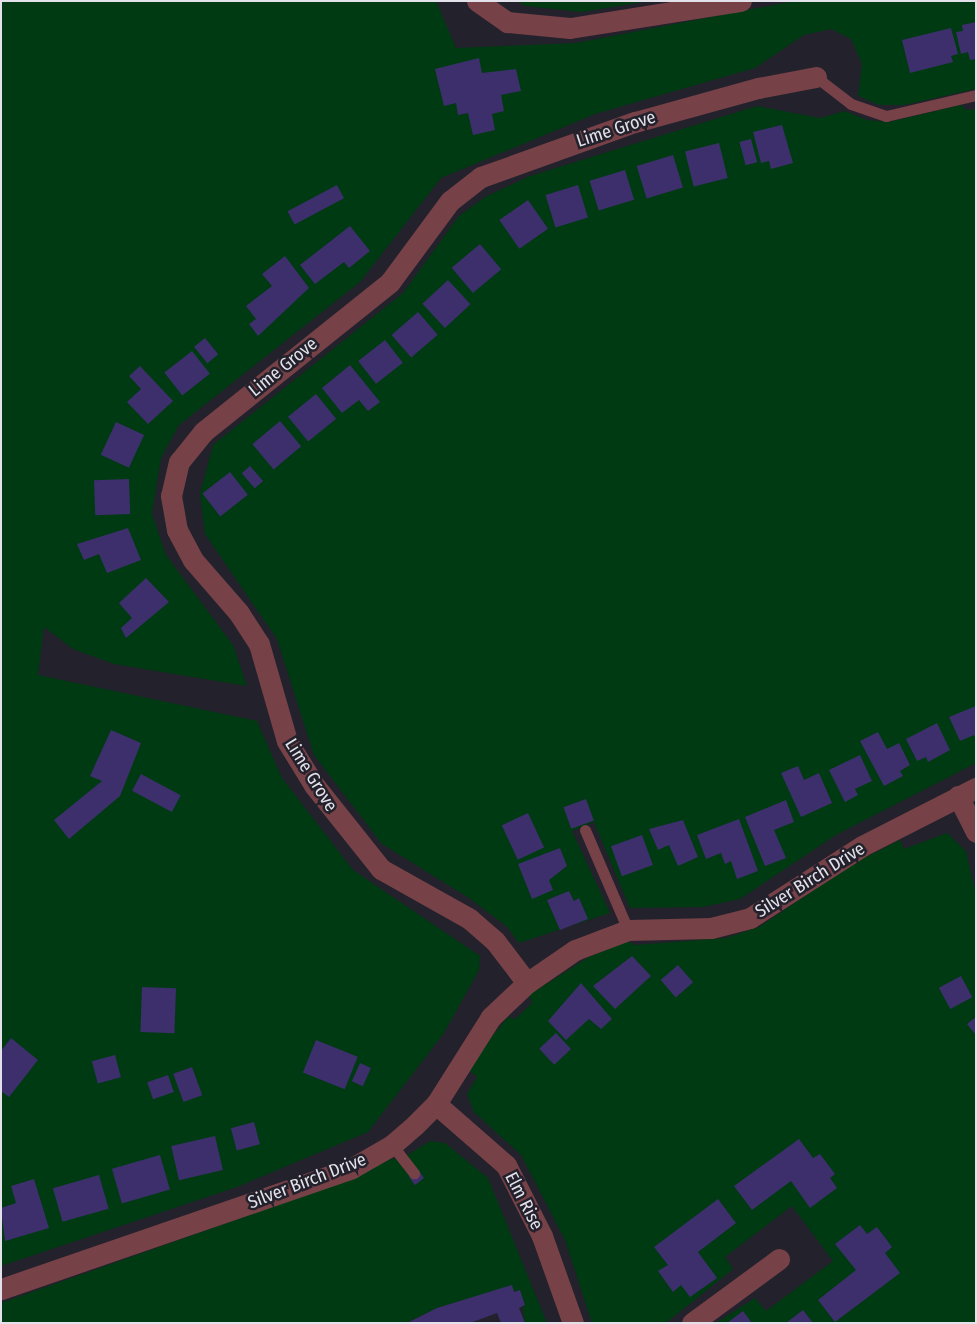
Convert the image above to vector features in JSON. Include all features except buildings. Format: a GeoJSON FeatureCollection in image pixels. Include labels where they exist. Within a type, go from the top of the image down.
{"type":"FeatureCollection","features":[{"type":"Feature","properties":{"kind":"street"},"geometry":{"type":"LineString","coordinates":[[477,1],[507,22],[570,28],[741,1]]}},
{"type":"Feature","properties":{"kind":"street","name":"Lime Grove"},"geometry":{"type":"LineString","coordinates":[[527,982],[495,941],[470,919],[381,869],[314,785],[287,741],[259,644],[240,613],[193,560],[177,530],[171,496],[180,462],[203,432],[390,282],[450,201],[481,177],[635,122],[816,77]]}},
{"type":"Feature","properties":{"kind":"street"},"geometry":{"type":"LineString","coordinates":[[967,792],[976,832]]}},
{"type":"Feature","properties":{"kind":"street","name":"Silver Birch Drive"},"geometry":{"type":"LineString","coordinates":[[1,1289],[352,1168],[392,1145],[436,1104],[491,1017],[527,982],[575,950],[628,930],[711,928],[750,918],[862,846],[967,792]]}},
{"type":"Feature","properties":{"kind":"street","name":"Elm Rise"},"geometry":{"type":"LineString","coordinates":[[436,1104],[506,1165],[542,1236],[573,1323]]}},
{"type":"Feature","properties":{"kind":"street"},"geometry":{"type":"LineString","coordinates":[[692,1323],[779,1259]]}},
{"type":"Feature","properties":{"kind":"lane","name":"Lime Grove"},"geometry":{"type":"LineString","coordinates":[[816,77],[851,104],[886,116],[976,95]]}},
{"type":"Feature","properties":{"kind":"lane"},"geometry":{"type":"LineString","coordinates":[[586,830],[628,930]]}},
{"type":"Feature","properties":{"kind":"lane"},"geometry":{"type":"LineString","coordinates":[[392,1145],[414,1173]]}},
{"type":"Feature","properties":{"kind":"green space"},"geometry":{"type":"Polygon","coordinates":[[[1,1],[436,1],[456,48],[576,43],[794,1],[976,1],[976,89],[904,105],[879,105],[858,96],[862,64],[851,39],[831,29],[804,35],[755,68],[595,114],[441,178],[360,282],[179,425],[161,458],[152,514],[166,555],[233,645],[247,686],[114,664],[73,649],[44,627],[38,675],[257,721],[282,778],[353,870],[480,956],[479,970],[444,1033],[368,1132],[237,1187],[1,1266],[1,1]]]}},
{"type":"Feature","properties":{"kind":"green space"},"geometry":{"type":"Polygon","coordinates":[[[516,1],[650,1],[582,12],[526,6],[516,1]]]}},
{"type":"Feature","properties":{"kind":"green space"},"geometry":{"type":"Polygon","coordinates":[[[961,105],[967,110],[976,109],[976,763],[836,835],[740,899],[703,907],[630,908],[594,822],[572,831],[610,913],[519,943],[506,926],[469,898],[382,844],[314,755],[277,639],[205,534],[200,494],[213,445],[403,293],[459,216],[485,197],[530,176],[757,106],[820,118],[845,111],[867,120],[889,122],[961,105]]]}},
{"type":"Feature","properties":{"kind":"green space"},"geometry":{"type":"Polygon","coordinates":[[[947,833],[966,851],[976,895],[976,1323],[716,1323],[755,1298],[766,1311],[833,1261],[792,1206],[725,1257],[733,1269],[666,1323],[592,1323],[565,1240],[521,1155],[474,1112],[467,1094],[477,1077],[470,1071],[490,1039],[508,1017],[515,1019],[532,1003],[529,995],[589,957],[628,941],[634,945],[726,938],[759,927],[854,863],[900,840],[904,849],[947,833]]]}},
{"type":"Feature","properties":{"kind":"green space"},"geometry":{"type":"Polygon","coordinates":[[[430,1141],[445,1143],[488,1178],[547,1323],[525,1323],[520,1290],[437,1308],[406,1323],[1,1323],[1,1303],[354,1178],[392,1158],[398,1161],[430,1141]]]}}]}
